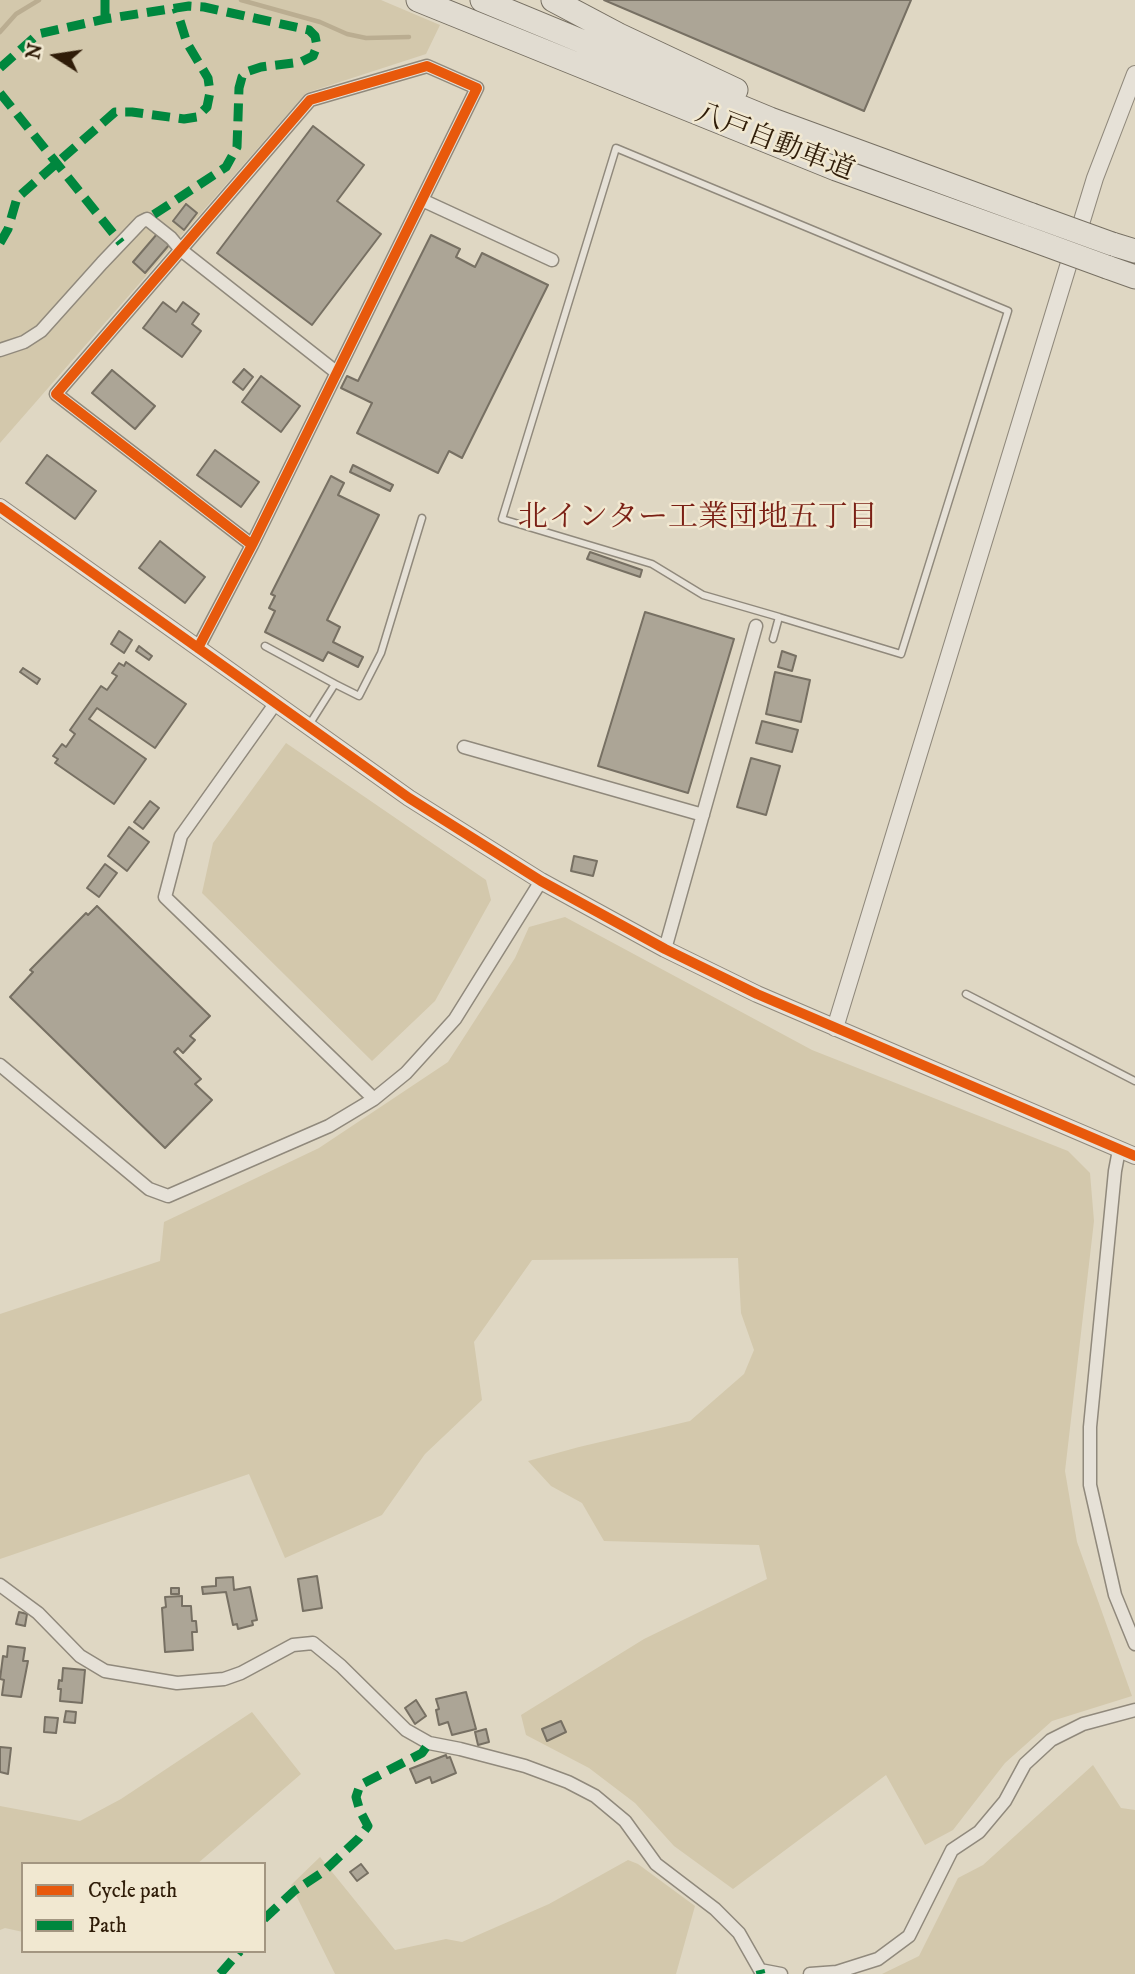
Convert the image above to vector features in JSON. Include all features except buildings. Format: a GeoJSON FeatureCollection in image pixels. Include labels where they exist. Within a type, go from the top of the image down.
{"type":"FeatureCollection","features":[{"type":"Feature","properties":{"kind":"highway","name":"八戸自動車道"},"geometry":{"type":"LineString","coordinates":[[418,0],[824,165],[1135,277]]}},
{"type":"Feature","properties":{"kind":"highway","name":"八戸自動車道"},"geometry":{"type":"LineString","coordinates":[[482,0],[770,119],[1135,251]]}},
{"type":"Feature","properties":{"kind":"highway"},"geometry":{"type":"LineString","coordinates":[[553,0],[619,35],[756,99],[874,143],[993,201]]}},
{"type":"Feature","properties":{"kind":"street"},"geometry":{"type":"LineString","coordinates":[[198,648],[252,545],[477,88],[427,66],[310,100],[56,394],[252,545]]}},
{"type":"Feature","properties":{"kind":"street"},"geometry":{"type":"LineString","coordinates":[[835,1028],[1087,203],[1114,124],[1135,74]]}},
{"type":"Feature","properties":{"kind":"street"},"geometry":{"type":"LineString","coordinates":[[422,200],[552,260]]}},
{"type":"Feature","properties":{"kind":"street"},"geometry":{"type":"LineString","coordinates":[[0,350],[24,342],[41,331],[141,222],[147,219],[171,238],[180,250],[336,372]]}},
{"type":"Feature","properties":{"kind":"street"},"geometry":{"type":"LineString","coordinates":[[0,508],[408,798],[541,881],[666,949],[757,994],[1135,1156]]}},
{"type":"Feature","properties":{"kind":"street"},"geometry":{"type":"LineString","coordinates":[[666,949],[757,626]]}},
{"type":"Feature","properties":{"kind":"street"},"geometry":{"type":"LineString","coordinates":[[275,704],[181,836],[165,897],[374,1099]]}},
{"type":"Feature","properties":{"kind":"street"},"geometry":{"type":"LineString","coordinates":[[464,747],[703,815]]}},
{"type":"Feature","properties":{"kind":"street"},"geometry":{"type":"LineString","coordinates":[[0,1065],[149,1189],[168,1196],[329,1126],[374,1099],[406,1073],[455,1019],[541,881]]}},
{"type":"Feature","properties":{"kind":"street"},"geometry":{"type":"LineString","coordinates":[[1119,1150],[1090,1427],[1090,1485],[1115,1595],[1135,1644]]}},
{"type":"Feature","properties":{"kind":"street"},"geometry":{"type":"LineString","coordinates":[[0,1585],[38,1613],[80,1656],[105,1671],[177,1683],[224,1679],[293,1645],[313,1643],[341,1666],[406,1730],[429,1743],[525,1766],[568,1782],[595,1796],[625,1821],[656,1864],[715,1909],[739,1933],[761,1970],[781,1974]]}},
{"type":"Feature","properties":{"kind":"street"},"geometry":{"type":"LineString","coordinates":[[810,1974],[837,1972],[878,1959],[909,1936],[952,1850],[979,1832],[1006,1801],[1025,1764],[1051,1740],[1083,1724],[1135,1710]]}},
{"type":"Feature","properties":{"kind":"lane"},"geometry":{"type":"LineString","coordinates":[[616,148],[1008,311],[901,654],[779,617],[703,595],[652,564],[502,519],[616,148]]}},
{"type":"Feature","properties":{"kind":"lane"},"geometry":{"type":"LineString","coordinates":[[265,646],[359,696],[382,653],[422,518]]}},
{"type":"Feature","properties":{"kind":"lane"},"geometry":{"type":"LineString","coordinates":[[774,639],[779,617]]}},
{"type":"Feature","properties":{"kind":"lane"},"geometry":{"type":"LineString","coordinates":[[308,726],[335,684]]}},
{"type":"Feature","properties":{"kind":"lane"},"geometry":{"type":"LineString","coordinates":[[966,995],[1135,1081]]}},
{"type":"Feature","properties":{"kind":"shaded area"},"geometry":{"type":"Polygon","coordinates":[[[0,0],[381,0],[440,25],[426,54],[306,93],[0,443],[0,0]]]}},
{"type":"Feature","properties":{"kind":"shaded area"},"geometry":{"type":"Polygon","coordinates":[[[286,743],[486,880],[491,900],[435,1001],[372,1061],[202,893],[213,843],[286,743]]]}},
{"type":"Feature","properties":{"kind":"shaded area"},"geometry":{"type":"Polygon","coordinates":[[[565,917],[812,1050],[1068,1151],[1090,1173],[1094,1221],[1065,1471],[1077,1542],[1132,1696],[1052,1721],[1005,1763],[953,1830],[925,1845],[886,1775],[733,1889],[674,1846],[635,1803],[589,1768],[526,1735],[521,1715],[644,1639],[767,1579],[759,1545],[604,1541],[582,1503],[551,1486],[528,1461],[690,1421],[744,1374],[754,1350],[741,1313],[738,1258],[532,1260],[474,1342],[482,1400],[425,1454],[382,1515],[285,1558],[249,1474],[0,1559],[0,1314],[160,1261],[164,1222],[319,1148],[448,1062],[515,958],[529,927],[565,917]]]}},
{"type":"Feature","properties":{"kind":"shaded area"},"geometry":{"type":"Polygon","coordinates":[[[252,1712],[301,1774],[199,1862],[21,1862],[21,1932],[5,1928],[0,1930],[0,1806],[80,1821],[121,1799],[252,1712]]]}},
{"type":"Feature","properties":{"kind":"shaded area"},"geometry":{"type":"Polygon","coordinates":[[[1093,1765],[1121,1808],[1135,1810],[1135,1974],[882,1974],[919,1956],[958,1878],[983,1865],[1093,1765]]]}},
{"type":"Feature","properties":{"kind":"shaded area"},"geometry":{"type":"Polygon","coordinates":[[[320,1857],[395,1950],[446,1939],[462,1942],[549,1904],[628,1860],[638,1864],[695,1906],[676,1974],[335,1974],[291,1885],[320,1857]]]}},
{"type":"Feature","properties":{"kind":"waterway"},"geometry":{"type":"LineString","coordinates":[[0,32],[16,14],[39,0]]}},
{"type":"Feature","properties":{"kind":"waterway"},"geometry":{"type":"LineString","coordinates":[[241,0],[320,22],[347,34],[366,38],[409,37]]}},
{"type":"Feature","properties":{"kind":"marked path"},"geometry":{"type":"LineString","coordinates":[[105,0],[105,19]]}},
{"type":"Feature","properties":{"kind":"marked path"},"geometry":{"type":"LineString","coordinates":[[0,68],[38,34],[105,19],[189,6],[309,30],[315,36],[317,46],[313,56],[301,62],[261,67],[242,77],[239,88],[237,147],[226,167],[147,219]]}},
{"type":"Feature","properties":{"kind":"marked path"},"geometry":{"type":"LineString","coordinates":[[0,243],[8,229],[17,198],[115,112],[184,119],[197,117],[207,107],[210,92],[208,78],[187,43],[176,8]]}},
{"type":"Feature","properties":{"kind":"marked path"},"geometry":{"type":"LineString","coordinates":[[0,93],[121,243]]}},
{"type":"Feature","properties":{"kind":"marked path"},"geometry":{"type":"LineString","coordinates":[[266,1917],[294,1891],[323,1872],[368,1826],[356,1797],[360,1785],[422,1753],[429,1743]]}},
{"type":"Feature","properties":{"kind":"marked path"},"geometry":{"type":"LineString","coordinates":[[220,1974],[238,1953]]}},
{"type":"Feature","properties":{"kind":"marked path"},"geometry":{"type":"LineString","coordinates":[[760,1970],[761,1974]]}},
{"type":"Feature","properties":{"kind":"cycle path"},"geometry":{"type":"LineString","coordinates":[[198,648],[252,545],[477,88],[427,66],[310,100],[56,394],[252,545]]}},
{"type":"Feature","properties":{"kind":"cycle path"},"geometry":{"type":"LineString","coordinates":[[0,507],[409,798],[541,881],[665,949],[757,994],[1135,1156]]}},
{"type":"Feature","properties":{"kind":"district","name":"北インター工業団地五丁目"},"geometry":{"type":"Point","coordinates":[698,520]}}]}
